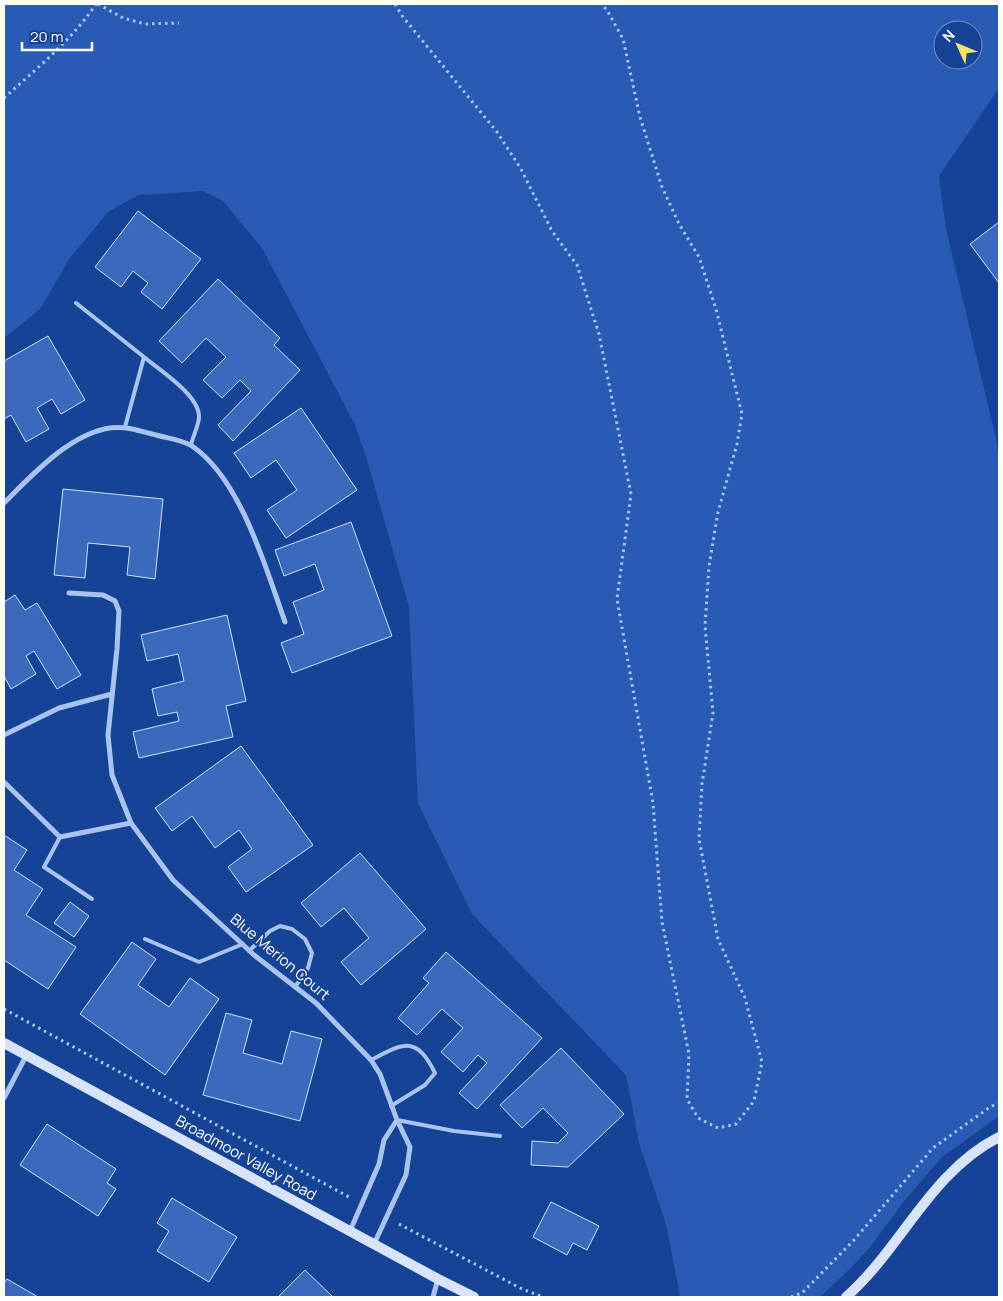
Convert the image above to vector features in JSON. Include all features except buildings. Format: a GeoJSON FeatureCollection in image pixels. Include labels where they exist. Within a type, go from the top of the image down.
{"type":"FeatureCollection","features":[{"type":"Feature","properties":{"kind":"street"},"geometry":{"type":"LineString","coordinates":[[4,503],[55,454],[72,442],[92,433],[125,427],[191,445],[210,461],[225,480],[236,500],[258,547],[285,622]]}},
{"type":"Feature","properties":{"kind":"street","name":"Blue Merion Court"},"geometry":{"type":"LineString","coordinates":[[69,593],[103,595],[114,601],[118,611],[117,649],[108,735],[112,775],[131,823],[173,880],[249,951],[316,1003],[371,1060],[380,1074],[391,1106],[410,1147],[406,1175],[374,1244]]}},
{"type":"Feature","properties":{"kind":"street"},"geometry":{"type":"LineString","coordinates":[[4,735],[59,708],[112,694]]}},
{"type":"Feature","properties":{"kind":"street"},"geometry":{"type":"LineString","coordinates":[[4,782],[60,837],[131,823]]}},
{"type":"Feature","properties":{"kind":"street","name":"Broadmoor Valley Road"},"geometry":{"type":"LineString","coordinates":[[4,1043],[350,1232],[474,1297]]}},
{"type":"Feature","properties":{"kind":"street"},"geometry":{"type":"LineString","coordinates":[[4,1098],[26,1056]]}},
{"type":"Feature","properties":{"kind":"street"},"geometry":{"type":"LineString","coordinates":[[350,1232],[379,1164],[384,1140],[397,1120]]}},
{"type":"Feature","properties":{"kind":"street"},"geometry":{"type":"LineString","coordinates":[[846,1297],[863,1282],[924,1202],[953,1170],[999,1137]]}},
{"type":"Feature","properties":{"kind":"street"},"geometry":{"type":"LineString","coordinates":[[433,1297],[438,1279]]}},
{"type":"Feature","properties":{"kind":"lane"},"geometry":{"type":"LineString","coordinates":[[76,302],[187,393],[195,403],[199,416],[191,445]]}},
{"type":"Feature","properties":{"kind":"lane"},"geometry":{"type":"LineString","coordinates":[[125,427],[144,357]]}},
{"type":"Feature","properties":{"kind":"lane"},"geometry":{"type":"LineString","coordinates":[[60,837],[44,867],[92,899]]}},
{"type":"Feature","properties":{"kind":"lane"},"geometry":{"type":"LineString","coordinates":[[249,951],[270,930],[280,926],[292,928],[305,939],[312,953],[308,968],[295,987]]}},
{"type":"Feature","properties":{"kind":"lane"},"geometry":{"type":"LineString","coordinates":[[145,939],[198,962],[243,944]]}},
{"type":"Feature","properties":{"kind":"lane"},"geometry":{"type":"LineString","coordinates":[[371,1060],[404,1046],[418,1049],[430,1062],[435,1073],[425,1085],[391,1106]]}},
{"type":"Feature","properties":{"kind":"lane"},"geometry":{"type":"LineString","coordinates":[[397,1120],[454,1131],[500,1136]]}},
{"type":"Feature","properties":{"kind":"path"},"geometry":{"type":"LineString","coordinates":[[4,98],[52,55],[97,4],[123,18],[145,24],[179,23]]}},
{"type":"Feature","properties":{"kind":"path"},"geometry":{"type":"LineString","coordinates":[[395,4],[403,18],[497,132],[521,169],[552,231],[577,265],[599,334],[631,494],[617,599],[653,803],[662,922],[689,1054],[687,1098],[698,1118],[718,1128],[736,1124],[754,1101],[762,1062],[745,998],[718,938],[699,839],[702,784],[713,713],[705,626],[709,566],[718,512],[737,444],[742,414],[716,309],[699,257],[678,224],[662,187],[640,117],[623,39],[607,10],[601,4]]}},
{"type":"Feature","properties":{"kind":"path"},"geometry":{"type":"LineString","coordinates":[[4,1009],[362,1204]]}},
{"type":"Feature","properties":{"kind":"path"},"geometry":{"type":"LineString","coordinates":[[791,1297],[802,1293],[854,1240],[933,1148],[990,1107],[999,1103]]}},
{"type":"Feature","properties":{"kind":"path"},"geometry":{"type":"LineString","coordinates":[[387,1217],[522,1289],[543,1297]]}},
{"type":"Feature","properties":{"kind":"shaded area"},"geometry":{"type":"Polygon","coordinates":[[[4,4],[999,4],[999,88],[939,176],[946,229],[996,439],[999,462],[999,1116],[941,1158],[905,1200],[870,1247],[821,1296],[680,1297],[667,1227],[639,1143],[626,1075],[472,914],[418,803],[409,607],[365,453],[354,423],[262,248],[223,201],[203,191],[139,195],[109,211],[70,258],[40,309],[4,338],[4,4]]]}}]}
